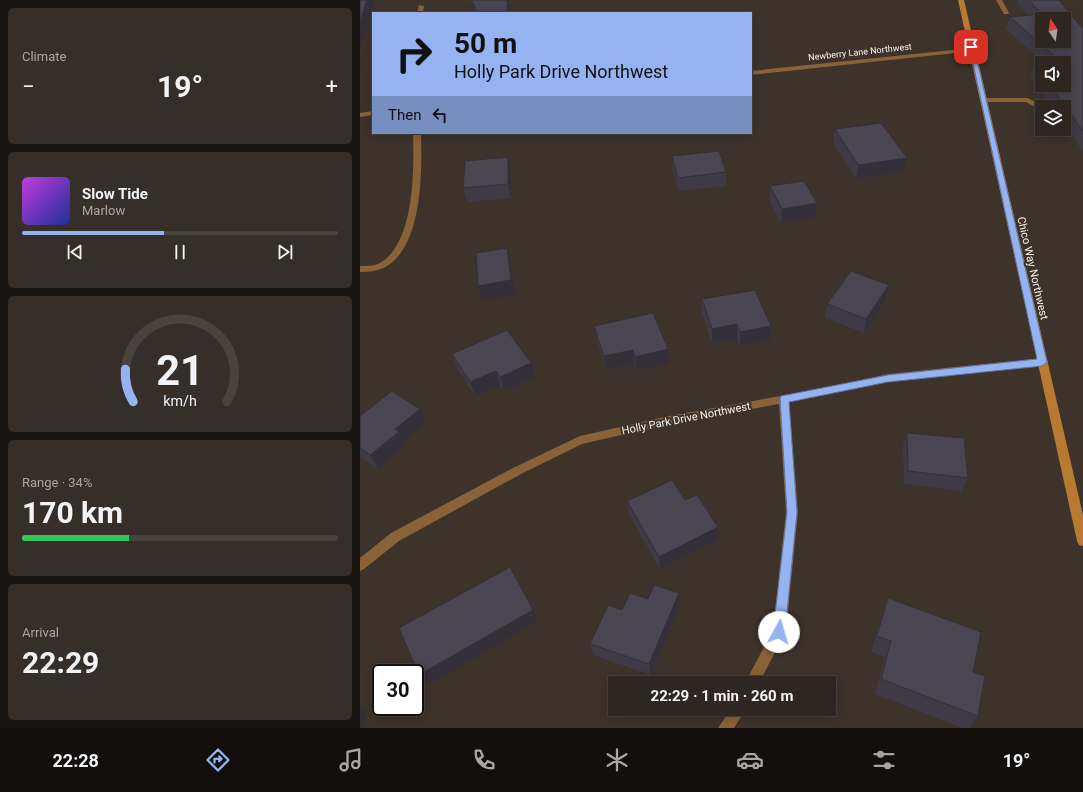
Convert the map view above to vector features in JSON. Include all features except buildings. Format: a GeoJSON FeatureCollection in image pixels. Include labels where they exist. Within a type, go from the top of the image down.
{"type":"FeatureCollection","features":[{"type":"Feature","properties":{"kind":"main road","name":"Chico Way Northwest"},"geometry":{"type":"LineString","coordinates":[[961,0],[1042,362],[1079,507],[1083,541]]}},
{"type":"Feature","properties":{"kind":"street"},"geometry":{"type":"LineString","coordinates":[[999,0],[1006,13]]}},
{"type":"Feature","properties":{"kind":"street"},"geometry":{"type":"LineString","coordinates":[[420,12],[421,6]]}},
{"type":"Feature","properties":{"kind":"street","name":"Newberry Lane Northwest"},"geometry":{"type":"LineString","coordinates":[[752,73],[972,50]]}},
{"type":"Feature","properties":{"kind":"street"},"geometry":{"type":"LineString","coordinates":[[983,100],[1028,100],[1035,104]]}},
{"type":"Feature","properties":{"kind":"street"},"geometry":{"type":"LineString","coordinates":[[360,115],[372,113]]}},
{"type":"Feature","properties":{"kind":"street"},"geometry":{"type":"LineString","coordinates":[[360,269],[375,268],[386,263],[399,251],[406,235],[413,208],[417,175],[418,134]]}},
{"type":"Feature","properties":{"kind":"street","name":"Holly Park Drive Northwest"},"geometry":{"type":"LineString","coordinates":[[360,564],[395,537],[517,471],[580,440],[669,420],[888,378],[1042,362]]}},
{"type":"Feature","properties":{"kind":"street"},"geometry":{"type":"LineString","coordinates":[[756,676],[779,632],[792,512],[784,399]]}},
{"type":"Feature","properties":{"kind":"street"},"geometry":{"type":"LineString","coordinates":[[725,728],[734,716]]}},
{"type":"Feature","properties":{"kind":"route"},"geometry":{"type":"LineString","coordinates":[[779,632],[792,512],[784,399],[825,392],[888,378],[1042,362],[971,47]]}}]}
